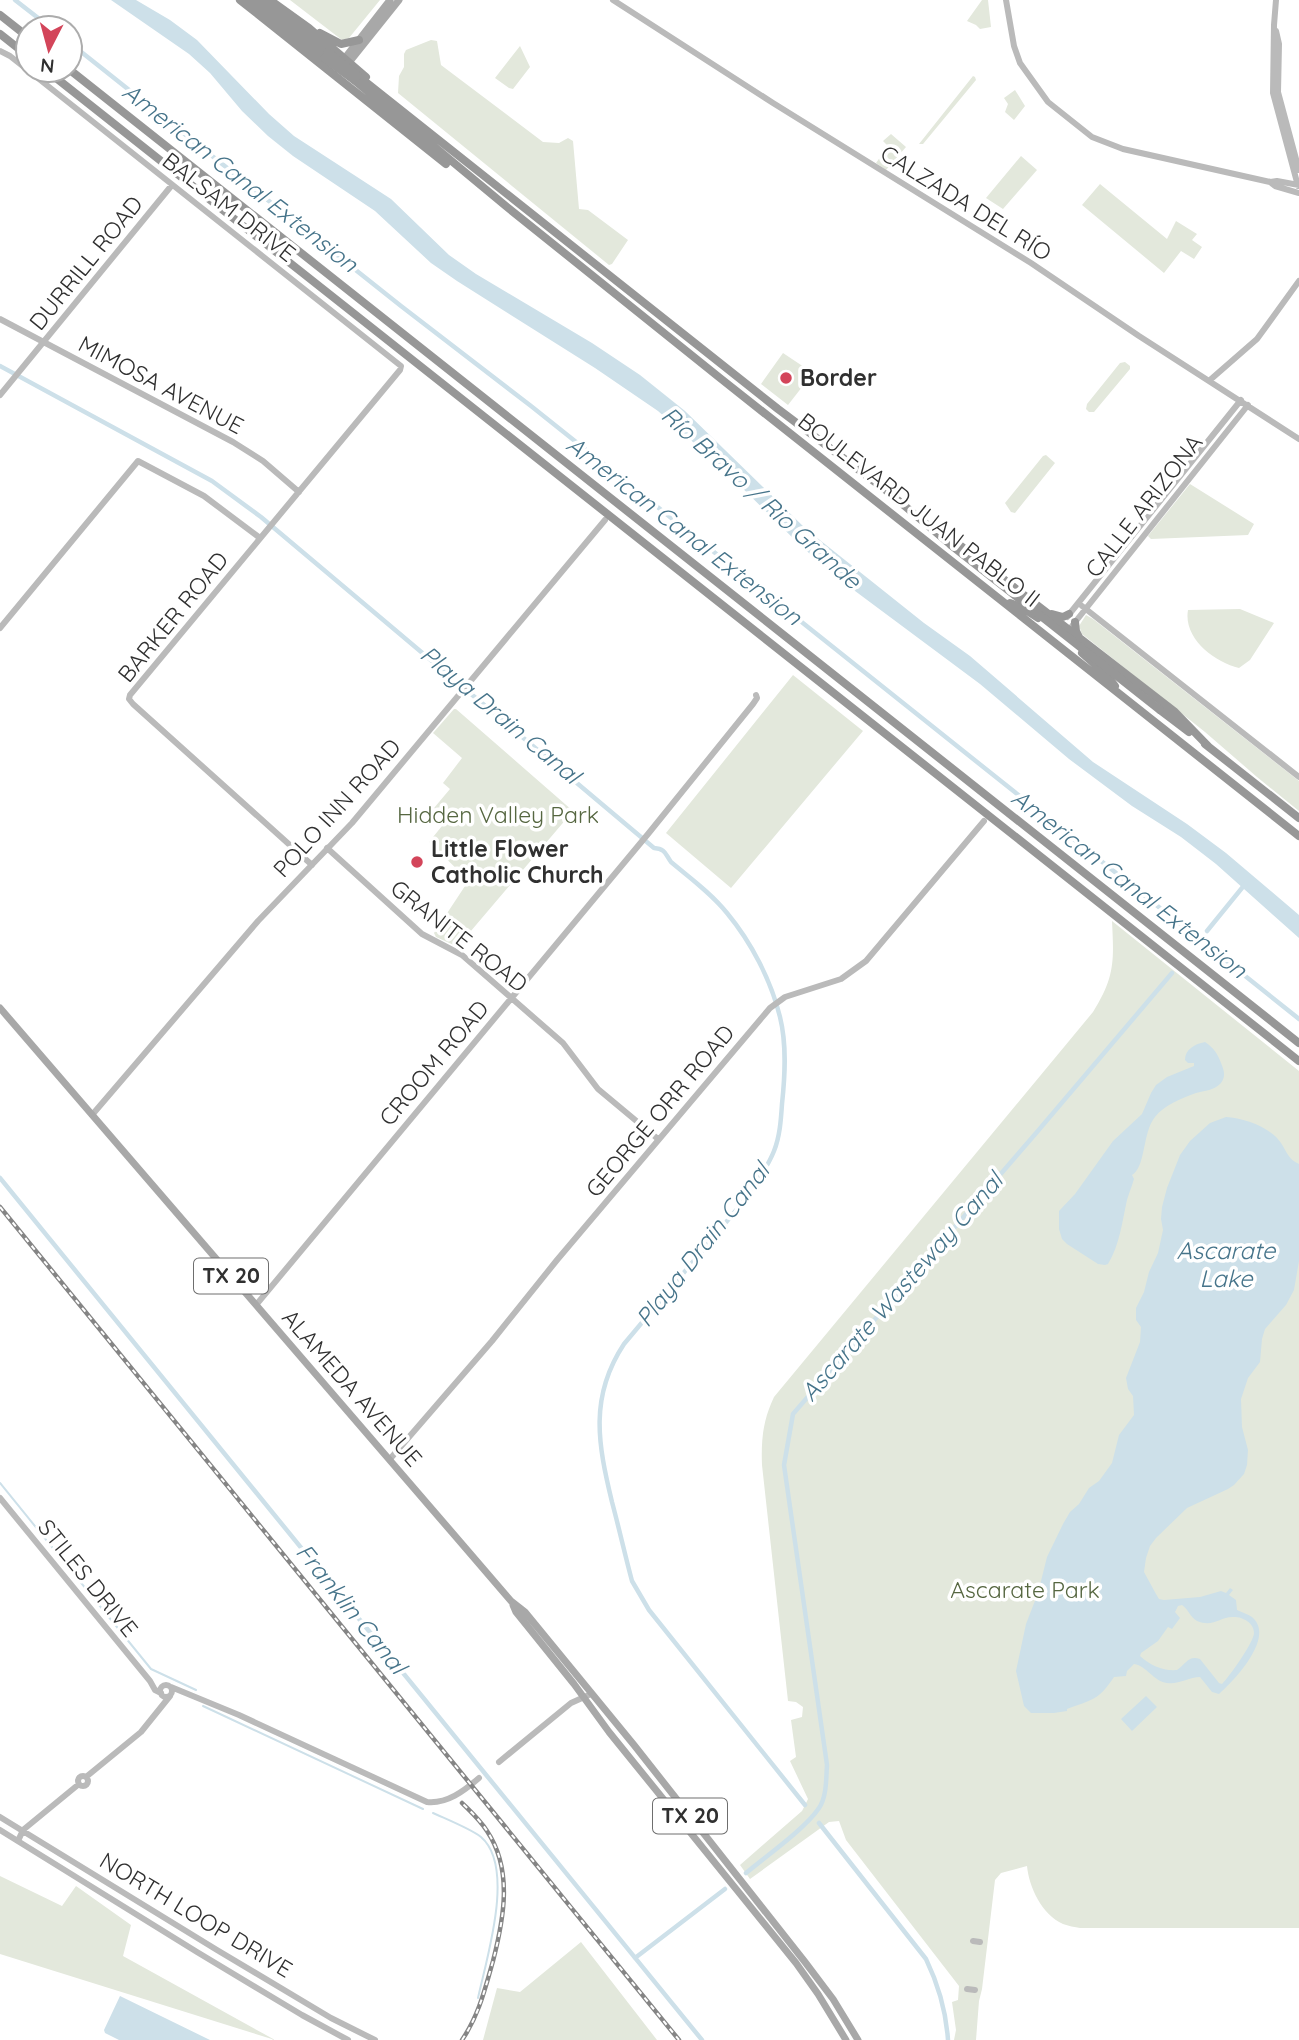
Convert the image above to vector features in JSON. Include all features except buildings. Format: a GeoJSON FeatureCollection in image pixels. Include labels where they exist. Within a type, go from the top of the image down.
{"type":"FeatureCollection","features":[{"type":"Feature","properties":{"kind":"highway"},"geometry":{"type":"LineString","coordinates":[[240,0],[325,54],[347,60],[356,79]]}},
{"type":"Feature","properties":{"kind":"highway"},"geometry":{"type":"LineString","coordinates":[[249,0],[325,54]]}},
{"type":"Feature","properties":{"kind":"highway"},"geometry":{"type":"LineString","coordinates":[[260,0],[356,79],[453,169],[478,184]]}},
{"type":"Feature","properties":{"kind":"highway"},"geometry":{"type":"LineString","coordinates":[[270,0],[309,28],[341,44],[359,40]]}},
{"type":"Feature","properties":{"kind":"highway"},"geometry":{"type":"LineString","coordinates":[[0,15],[14,26]]}},
{"type":"Feature","properties":{"kind":"highway"},"geometry":{"type":"LineString","coordinates":[[309,28],[335,75],[356,79],[442,137],[479,172]]}},
{"type":"Feature","properties":{"kind":"highway"},"geometry":{"type":"LineString","coordinates":[[0,34],[14,45]]}},
{"type":"Feature","properties":{"kind":"highway","name":"BOULEVARD JUAN PABLO II"},"geometry":{"type":"LineString","coordinates":[[356,79],[887,491],[951,545],[1299,818]]}},
{"type":"Feature","properties":{"kind":"highway","name":"BOULEVARD JUAN PABLO II"},"geometry":{"type":"LineString","coordinates":[[356,79],[478,184],[1299,836]]}},
{"type":"Feature","properties":{"kind":"highway"},"geometry":{"type":"LineString","coordinates":[[84,81],[1299,1044]]}},
{"type":"Feature","properties":{"kind":"highway"},"geometry":{"type":"LineString","coordinates":[[64,84],[1299,1061]]}},
{"type":"Feature","properties":{"kind":"highway"},"geometry":{"type":"LineString","coordinates":[[887,491],[1045,610],[1068,624],[1081,639],[1175,712],[1209,747]]}},
{"type":"Feature","properties":{"kind":"highway"},"geometry":{"type":"LineString","coordinates":[[1004,601],[1021,607],[1055,629],[1068,624]]}},
{"type":"Feature","properties":{"kind":"highway"},"geometry":{"type":"LineString","coordinates":[[1068,624],[1070,643],[1107,676],[1122,695]]}},
{"type":"Feature","properties":{"kind":"main road"},"geometry":{"type":"LineString","coordinates":[[347,60],[390,0]]}},
{"type":"Feature","properties":{"kind":"main road"},"geometry":{"type":"LineString","coordinates":[[335,75],[399,0]]}},
{"type":"Feature","properties":{"kind":"main road","name":"ALAMEDA AVENUE"},"geometry":{"type":"LineString","coordinates":[[0,1008],[511,1601],[524,1612],[796,1963],[846,2039]]}},
{"type":"Feature","properties":{"kind":"main road","name":"ALAMEDA AVENUE"},"geometry":{"type":"LineString","coordinates":[[587,1695],[634,1745],[806,1962],[858,2040]]}},
{"type":"Feature","properties":{"kind":"street","name":"CALZADA DEL RÍO"},"geometry":{"type":"LineString","coordinates":[[613,0],[1031,263],[1299,439]]}},
{"type":"Feature","properties":{"kind":"street"},"geometry":{"type":"LineString","coordinates":[[1006,0],[1020,64],[1048,102],[1092,137],[1123,149],[1299,187]]}},
{"type":"Feature","properties":{"kind":"street"},"geometry":{"type":"LineString","coordinates":[[1276,0],[1273,93],[1299,187]]}},
{"type":"Feature","properties":{"kind":"street"},"geometry":{"type":"LineString","coordinates":[[1274,25],[1279,44],[1279,97],[1299,170]]}},
{"type":"Feature","properties":{"kind":"street","name":"BALSAM DRIVE"},"geometry":{"type":"LineString","coordinates":[[0,51],[10,55],[390,355],[401,367]]}},
{"type":"Feature","properties":{"kind":"street","name":"DURRILL ROAD"},"geometry":{"type":"LineString","coordinates":[[0,395],[172,185]]}},
{"type":"Feature","properties":{"kind":"street"},"geometry":{"type":"LineString","coordinates":[[1210,380],[1257,339],[1299,281]]}},
{"type":"Feature","properties":{"kind":"street","name":"MIMOSA AVENUE"},"geometry":{"type":"LineString","coordinates":[[0,319],[233,442],[263,461],[299,492]]}},
{"type":"Feature","properties":{"kind":"street","name":"BARKER ROAD"},"geometry":{"type":"LineString","coordinates":[[312,866],[130,699],[133,690],[276,521],[401,367]]}},
{"type":"Feature","properties":{"kind":"street","name":"CALLE ARIZONA"},"geometry":{"type":"LineString","coordinates":[[1068,624],[1078,603],[1241,400]]}},
{"type":"Feature","properties":{"kind":"street","name":"CALLE ARIZONA"},"geometry":{"type":"LineString","coordinates":[[1068,624],[1085,609],[1248,405]]}},
{"type":"Feature","properties":{"kind":"street"},"geometry":{"type":"LineString","coordinates":[[0,628],[136,462],[140,461],[204,496],[260,538]]}},
{"type":"Feature","properties":{"kind":"street","name":"POLO INN ROAD"},"geometry":{"type":"LineString","coordinates":[[92,1115],[258,921],[352,823],[605,520]]}},
{"type":"Feature","properties":{"kind":"street"},"geometry":{"type":"LineString","coordinates":[[1078,603],[1299,777]]}},
{"type":"Feature","properties":{"kind":"street","name":"CROOM ROAD"},"geometry":{"type":"LineString","coordinates":[[256,1305],[640,844],[753,704],[756,695]]}},
{"type":"Feature","properties":{"kind":"street","name":"GEORGE ORR ROAD"},"geometry":{"type":"LineString","coordinates":[[390,1459],[773,1006],[790,995],[836,981],[859,968],[984,821]]}},
{"type":"Feature","properties":{"kind":"street","name":"GRANITE ROAD"},"geometry":{"type":"LineString","coordinates":[[327,848],[422,934],[462,955],[563,1042],[598,1089],[658,1139]]}},
{"type":"Feature","properties":{"kind":"street","name":"STILES DRIVE"},"geometry":{"type":"LineString","coordinates":[[0,1498],[155,1690],[166,1695]]}},
{"type":"Feature","properties":{"kind":"street"},"geometry":{"type":"LineString","coordinates":[[150,1681],[181,1690],[239,1715],[427,1802],[446,1800],[479,1778]]}},
{"type":"Feature","properties":{"kind":"street"},"geometry":{"type":"LineString","coordinates":[[18,1841],[23,1830],[79,1784],[86,1785],[86,1777],[141,1732],[165,1703],[166,1695],[161,1689],[168,1686]]}},
{"type":"Feature","properties":{"kind":"street"},"geometry":{"type":"LineString","coordinates":[[166,1695],[172,1691],[168,1686]]}},
{"type":"Feature","properties":{"kind":"street"},"geometry":{"type":"LineString","coordinates":[[166,1695],[181,1690]]}},
{"type":"Feature","properties":{"kind":"street"},"geometry":{"type":"LineString","coordinates":[[499,1762],[571,1703],[587,1695]]}},
{"type":"Feature","properties":{"kind":"street","name":"NORTH LOOP DRIVE"},"geometry":{"type":"LineString","coordinates":[[0,1817],[312,2007],[375,2040]]}},
{"type":"Feature","properties":{"kind":"street","name":"NORTH LOOP DRIVE"},"geometry":{"type":"LineString","coordinates":[[0,1829],[294,2011],[348,2040]]}},
{"type":"Feature","properties":{"kind":"street"},"geometry":{"type":"LineString","coordinates":[[967,1989],[975,1990]]}},
{"type":"Feature","properties":{"kind":"green space"},"geometry":{"type":"Polygon","coordinates":[[[290,0],[380,0],[349,38],[342,40],[290,0]]]}},
{"type":"Feature","properties":{"kind":"green space"},"geometry":{"type":"Polygon","coordinates":[[[982,0],[988,0],[991,27],[980,29],[967,21],[982,0]]]}},
{"type":"Feature","properties":{"kind":"green space"},"geometry":{"type":"Polygon","coordinates":[[[431,40],[437,41],[441,65],[543,142],[559,143],[568,138],[573,141],[579,209],[588,210],[628,240],[612,264],[609,265],[398,93],[399,76],[404,67],[406,50],[431,40]]]}},
{"type":"Feature","properties":{"kind":"green space"},"geometry":{"type":"Polygon","coordinates":[[[520,46],[530,67],[513,89],[495,78],[520,46]]]}},
{"type":"Feature","properties":{"kind":"green space"},"geometry":{"type":"Polygon","coordinates":[[[973,76],[976,80],[923,144],[919,144],[973,76]]]}},
{"type":"Feature","properties":{"kind":"green space"},"geometry":{"type":"Polygon","coordinates":[[[1015,90],[1025,106],[1014,120],[1005,112],[1008,104],[1004,98],[1015,90]]]}},
{"type":"Feature","properties":{"kind":"green space"},"geometry":{"type":"Polygon","coordinates":[[[891,134],[906,147],[886,170],[876,163],[888,146],[883,141],[891,134]]]}},
{"type":"Feature","properties":{"kind":"green space"},"geometry":{"type":"Polygon","coordinates":[[[1021,156],[1037,170],[1003,209],[986,198],[1021,156]]]}},
{"type":"Feature","properties":{"kind":"green space"},"geometry":{"type":"Polygon","coordinates":[[[1100,184],[1167,239],[1176,221],[1197,234],[1192,240],[1202,247],[1194,259],[1181,251],[1164,273],[1082,205],[1100,184]]]}},
{"type":"Feature","properties":{"kind":"green space","name":"Border"},"geometry":{"type":"Polygon","coordinates":[[[783,353],[813,373],[788,405],[761,384],[783,353]]]}},
{"type":"Feature","properties":{"kind":"green space"},"geometry":{"type":"Polygon","coordinates":[[[1125,362],[1130,369],[1094,412],[1089,412],[1086,409],[1087,404],[1120,363],[1125,362]]]}},
{"type":"Feature","properties":{"kind":"green space"},"geometry":{"type":"Polygon","coordinates":[[[1046,455],[1055,463],[1015,513],[1011,512],[1005,503],[1046,455]]]}},
{"type":"Feature","properties":{"kind":"green space"},"geometry":{"type":"Polygon","coordinates":[[[1190,484],[1254,524],[1248,535],[1151,539],[1148,536],[1190,484]]]}},
{"type":"Feature","properties":{"kind":"green space"},"geometry":{"type":"Polygon","coordinates":[[[1240,609],[1274,623],[1250,660],[1239,668],[1220,660],[1202,647],[1190,630],[1188,610],[1240,609]]]}},
{"type":"Feature","properties":{"kind":"green space"},"geometry":{"type":"Polygon","coordinates":[[[1086,615],[1299,781],[1299,811],[1082,634],[1079,626],[1086,615]]]}},
{"type":"Feature","properties":{"kind":"green space"},"geometry":{"type":"Polygon","coordinates":[[[793,675],[863,731],[731,888],[666,833],[793,675]]]}},
{"type":"Feature","properties":{"kind":"green space","name":"Hidden Valley Park"},"geometry":{"type":"Polygon","coordinates":[[[454,709],[573,811],[456,946],[436,937],[434,933],[467,883],[466,878],[429,842],[446,821],[434,808],[450,789],[443,783],[462,758],[433,733],[454,709]]]}},
{"type":"Feature","properties":{"kind":"green space","name":"Ascarate Park"},"geometry":{"type":"Polygon","coordinates":[[[1112,921],[1299,1071],[1299,1928],[1080,1928],[1063,1924],[1043,1907],[1034,1891],[1027,1866],[1001,1873],[995,1880],[976,2040],[954,2040],[956,2030],[952,2002],[958,2000],[959,1986],[846,1840],[839,1821],[829,1822],[750,1879],[740,1865],[802,1811],[808,1799],[790,1761],[796,1757],[791,1720],[802,1717],[803,1707],[788,1701],[762,1465],[764,1430],[774,1397],[1093,1012],[1106,989],[1112,968],[1112,921]]]}},
{"type":"Feature","properties":{"kind":"green space"},"geometry":{"type":"Polygon","coordinates":[[[0,1876],[62,1906],[76,1886],[131,1925],[123,1956],[275,2040],[0,1954],[0,1876]]]}},
{"type":"Feature","properties":{"kind":"green space"},"geometry":{"type":"Polygon","coordinates":[[[581,1942],[657,2040],[483,2040],[497,1988],[520,1992],[581,1942]]]}},
{"type":"Feature","properties":{"kind":"water","name":"Río Bravo / Rio Grande"},"geometry":{"type":"Polygon","coordinates":[[[111,0],[136,0],[170,20],[197,40],[294,136],[391,199],[449,255],[640,375],[685,411],[806,529],[970,656],[1093,762],[1187,824],[1299,915],[1299,938],[1216,864],[1069,759],[980,684],[847,585],[803,548],[721,467],[658,411],[431,263],[375,211],[268,136],[189,54],[111,0]]]}},
{"type":"Feature","properties":{"kind":"water","name":"Ascarate Lake"},"geometry":{"type":"Polygon","coordinates":[[[1205,1042],[1213,1048],[1220,1060],[1223,1080],[1213,1089],[1174,1102],[1155,1117],[1148,1132],[1140,1165],[1132,1175],[1134,1179],[1115,1249],[1108,1264],[1098,1264],[1062,1239],[1059,1211],[1075,1194],[1113,1141],[1142,1114],[1156,1085],[1167,1077],[1194,1066],[1194,1063],[1185,1060],[1187,1053],[1194,1046],[1205,1042]]]}},
{"type":"Feature","properties":{"kind":"water","name":"Ascarate Lake"},"geometry":{"type":"Polygon","coordinates":[[[1226,1117],[1256,1124],[1276,1137],[1290,1158],[1299,1164],[1299,1261],[1294,1290],[1286,1305],[1265,1329],[1260,1362],[1248,1378],[1241,1399],[1242,1427],[1248,1450],[1244,1474],[1228,1489],[1187,1508],[1156,1538],[1150,1546],[1144,1572],[1159,1599],[1200,1597],[1221,1591],[1226,1593],[1230,1588],[1233,1590],[1229,1595],[1236,1600],[1237,1610],[1252,1617],[1258,1626],[1256,1647],[1242,1669],[1219,1694],[1212,1692],[1200,1677],[1167,1683],[1134,1664],[1126,1676],[1114,1677],[1104,1691],[1089,1701],[1067,1711],[1031,1713],[1024,1706],[1016,1671],[1026,1624],[1038,1593],[1047,1557],[1063,1524],[1089,1488],[1099,1481],[1112,1463],[1119,1435],[1134,1415],[1133,1396],[1128,1389],[1126,1378],[1140,1342],[1141,1327],[1136,1320],[1136,1308],[1158,1253],[1163,1230],[1162,1207],[1180,1155],[1190,1141],[1210,1123],[1226,1117]],[[1182,1605],[1178,1606],[1175,1612],[1180,1618],[1172,1629],[1168,1627],[1158,1641],[1140,1656],[1148,1663],[1167,1670],[1177,1670],[1190,1659],[1200,1659],[1222,1684],[1250,1644],[1254,1633],[1252,1626],[1244,1619],[1234,1617],[1203,1623],[1197,1621],[1182,1605]]]}},
{"type":"Feature","properties":{"kind":"water"},"geometry":{"type":"Polygon","coordinates":[[[1146,1696],[1157,1707],[1132,1731],[1121,1719],[1146,1696]]]}},
{"type":"Feature","properties":{"kind":"water"},"geometry":{"type":"Polygon","coordinates":[[[120,1996],[210,2040],[119,2040],[104,2030],[120,1996]]]}},
{"type":"Feature","properties":{"kind":"waterway","name":"American Canal Extension"},"geometry":{"type":"LineString","coordinates":[[15,0],[33,14]]}},
{"type":"Feature","properties":{"kind":"waterway","name":"American Canal Extension"},"geometry":{"type":"LineString","coordinates":[[84,54],[531,406],[1299,1019]]}},
{"type":"Feature","properties":{"kind":"waterway","name":"Playa Drain Canal"},"geometry":{"type":"LineString","coordinates":[[0,366],[212,481],[261,517],[654,848],[663,851],[671,862],[721,906],[752,949],[766,975],[784,1038],[784,1083],[776,1145],[764,1171],[743,1202],[624,1344],[605,1383],[601,1402],[600,1440],[607,1481],[632,1581],[649,1610],[805,1805]]}},
{"type":"Feature","properties":{"kind":"waterway","name":"Ascarate Wasteway Canal"},"geometry":{"type":"LineString","coordinates":[[1207,931],[1246,883]]}},
{"type":"Feature","properties":{"kind":"waterway","name":"Ascarate Wasteway Canal"},"geometry":{"type":"LineString","coordinates":[[746,1873],[813,1816],[822,1803],[826,1787],[827,1765],[784,1465],[793,1414],[1172,973]]}},
{"type":"Feature","properties":{"kind":"waterway","name":"Franklin Canal"},"geometry":{"type":"LineString","coordinates":[[0,1178],[702,2040]]}},
{"type":"Feature","properties":{"kind":"waterway"},"geometry":{"type":"LineString","coordinates":[[0,1483],[151,1669],[196,1690]]}},
{"type":"Feature","properties":{"kind":"waterway"},"geometry":{"type":"LineString","coordinates":[[203,1706],[423,1809]]}},
{"type":"Feature","properties":{"kind":"waterway"},"geometry":{"type":"LineString","coordinates":[[433,1813],[481,1837],[491,1851],[496,1869],[496,1914],[478,1998]]}},
{"type":"Feature","properties":{"kind":"waterway","name":"Playa Drain Canal"},"geometry":{"type":"LineString","coordinates":[[819,1823],[926,1959],[941,1998],[948,2040]]}},
{"type":"Feature","properties":{"kind":"waterway","name":"Ascarate Wasteway Canal"},"geometry":{"type":"LineString","coordinates":[[635,1958],[725,1889]]}},
{"type":"Feature","properties":{"kind":"railway"},"geometry":{"type":"LineString","coordinates":[[0,1207],[679,2040]]}},
{"type":"Feature","properties":{"kind":"railway"},"geometry":{"type":"LineString","coordinates":[[462,1803],[481,1823],[495,1846],[504,1895],[500,1928],[487,1982],[477,2011],[462,2040]]}},
{"type":"Feature","properties":{"kind":"place","name":"Border"},"geometry":{"type":"Point","coordinates":[786,378]}},
{"type":"Feature","properties":{"kind":"place","name":"Little Flower Catholic Church"},"geometry":{"type":"Point","coordinates":[417,862]}}]}
